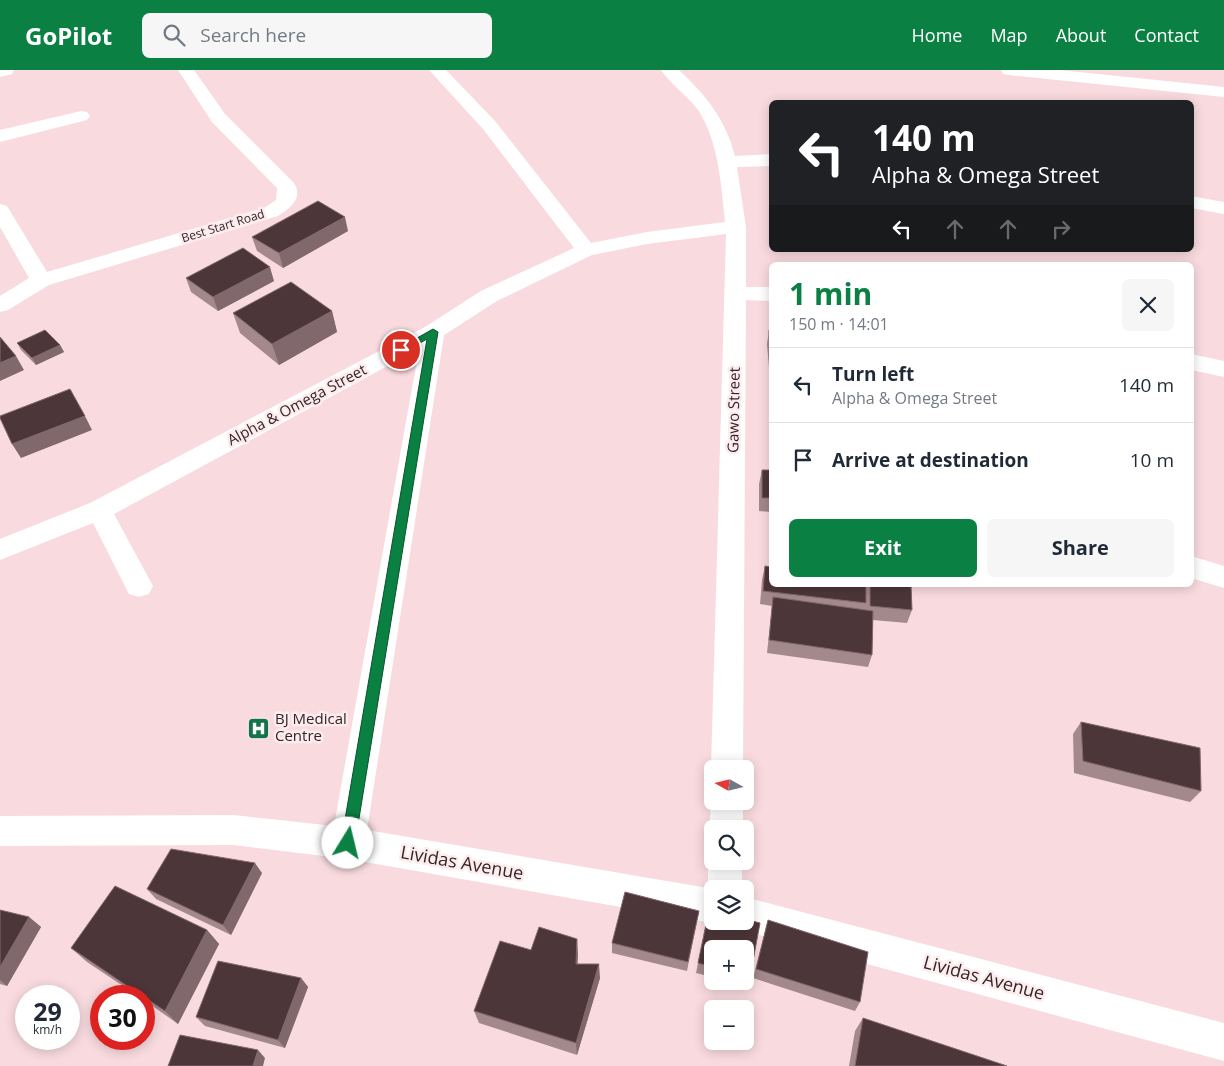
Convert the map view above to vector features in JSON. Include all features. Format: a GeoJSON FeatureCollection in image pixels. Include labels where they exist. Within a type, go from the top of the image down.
{"type":"FeatureCollection","features":[{"type":"Feature","properties":{"kind":"street"},"geometry":{"type":"LineString","coordinates":[[0,72],[6,70]]}},
{"type":"Feature","properties":{"kind":"street","name":"Best Start Road"},"geometry":{"type":"LineString","coordinates":[[0,305],[41,280],[271,212],[286,202],[287,187],[239,143],[195,87],[186,70]]}},
{"type":"Feature","properties":{"kind":"street"},"geometry":{"type":"LineString","coordinates":[[437,70],[489,125],[586,250]]}},
{"type":"Feature","properties":{"kind":"street","name":"Gawo Street"},"geometry":{"type":"LineString","coordinates":[[669,70],[692,92],[708,112],[722,142],[727,162],[736,227],[737,293],[727,760]]}},
{"type":"Feature","properties":{"kind":"street"},"geometry":{"type":"LineString","coordinates":[[1009,70],[1224,92]]}},
{"type":"Feature","properties":{"kind":"street"},"geometry":{"type":"LineString","coordinates":[[0,136],[81,116]]}},
{"type":"Feature","properties":{"kind":"street"},"geometry":{"type":"LineString","coordinates":[[727,162],[769,160]]}},
{"type":"Feature","properties":{"kind":"street"},"geometry":{"type":"LineString","coordinates":[[1194,203],[1224,208]]}},
{"type":"Feature","properties":{"kind":"street"},"geometry":{"type":"LineString","coordinates":[[0,210],[41,280]]}},
{"type":"Feature","properties":{"kind":"street","name":"Alpha & Omega Street"},"geometry":{"type":"LineString","coordinates":[[0,550],[99,510],[433,332],[490,296],[586,250],[647,238],[736,227]]}},
{"type":"Feature","properties":{"kind":"street"},"geometry":{"type":"LineString","coordinates":[[737,293],[769,294]]}},
{"type":"Feature","properties":{"kind":"street"},"geometry":{"type":"LineString","coordinates":[[348,843],[433,332]]}},
{"type":"Feature","properties":{"kind":"street"},"geometry":{"type":"LineString","coordinates":[[1194,363],[1224,369]]}},
{"type":"Feature","properties":{"kind":"street"},"geometry":{"type":"LineString","coordinates":[[99,510],[139,586]]}},
{"type":"Feature","properties":{"kind":"street"},"geometry":{"type":"LineString","coordinates":[[1194,568],[1224,577]]}},
{"type":"Feature","properties":{"kind":"street","name":"Lividas Avenue"},"geometry":{"type":"LineString","coordinates":[[0,831],[234,830],[348,843],[704,905]]}},
{"type":"Feature","properties":{"kind":"street","name":"Lividas Avenue"},"geometry":{"type":"LineString","coordinates":[[754,916],[1224,1042]]}},
{"type":"Feature","properties":{"kind":"building"},"geometry":{"type":"Polygon","coordinates":[[[318,201],[345,217],[279,253],[252,237],[318,201]]]}},
{"type":"Feature","properties":{"kind":"building"},"geometry":{"type":"Polygon","coordinates":[[[243,248],[270,267],[213,297],[186,278],[243,248]]]}},
{"type":"Feature","properties":{"kind":"building"},"geometry":{"type":"Polygon","coordinates":[[[291,282],[332,311],[272,344],[233,313],[291,282]]]}},
{"type":"Feature","properties":{"kind":"building"},"geometry":{"type":"Polygon","coordinates":[[[45,330],[60,345],[32,358],[17,343],[45,330]]]}},
{"type":"Feature","properties":{"kind":"building"},"geometry":{"type":"Polygon","coordinates":[[[0,337],[16,356],[0,363],[0,337]]]}},
{"type":"Feature","properties":{"kind":"building"},"geometry":{"type":"Polygon","coordinates":[[[70,389],[85,416],[12,444],[0,416],[70,389]]]}},
{"type":"Feature","properties":{"kind":"building"},"geometry":{"type":"Polygon","coordinates":[[[762,470],[769,470],[769,498],[762,498],[762,470]]]}},
{"type":"Feature","properties":{"kind":"building"},"geometry":{"type":"Polygon","coordinates":[[[765,566],[769,567],[769,587],[866,587],[866,603],[763,591],[765,566]]]}},
{"type":"Feature","properties":{"kind":"building"},"geometry":{"type":"Polygon","coordinates":[[[870,587],[911,587],[912,610],[870,606],[870,587]]]}},
{"type":"Feature","properties":{"kind":"building"},"geometry":{"type":"Polygon","coordinates":[[[773,597],[873,611],[872,655],[769,640],[773,597]]]}},
{"type":"Feature","properties":{"kind":"building"},"geometry":{"type":"Polygon","coordinates":[[[1081,722],[1200,748],[1201,791],[1083,761],[1081,722]]]}},
{"type":"Feature","properties":{"kind":"building"},"geometry":{"type":"Polygon","coordinates":[[[171,849],[255,863],[223,925],[147,889],[171,849]]]}},
{"type":"Feature","properties":{"kind":"building"},"geometry":{"type":"Polygon","coordinates":[[[115,886],[207,930],[165,1011],[155,1004],[155,985],[126,985],[71,948],[115,886]]]}},
{"type":"Feature","properties":{"kind":"building"},"geometry":{"type":"Polygon","coordinates":[[[625,892],[699,911],[688,962],[612,943],[625,892]]]}},
{"type":"Feature","properties":{"kind":"building"},"geometry":{"type":"Polygon","coordinates":[[[0,910],[29,917],[0,967],[0,910]]]}},
{"type":"Feature","properties":{"kind":"building"},"geometry":{"type":"Polygon","coordinates":[[[768,920],[868,952],[860,1002],[756,969],[768,920]]]}},
{"type":"Feature","properties":{"kind":"building"},"geometry":{"type":"Polygon","coordinates":[[[754,921],[760,923],[754,955],[754,940],[704,940],[704,965],[698,963],[705,930],[754,930],[754,921]]]}},
{"type":"Feature","properties":{"kind":"building"},"geometry":{"type":"Polygon","coordinates":[[[539,927],[577,939],[576,964],[599,964],[576,1043],[474,1011],[500,941],[531,950],[539,927]]]}},
{"type":"Feature","properties":{"kind":"building"},"geometry":{"type":"Polygon","coordinates":[[[218,961],[301,978],[278,1040],[196,1017],[218,961]]]}},
{"type":"Feature","properties":{"kind":"building"},"geometry":{"type":"Polygon","coordinates":[[[863,1018],[1007,1066],[855,1066],[863,1018]]]}},
{"type":"Feature","properties":{"kind":"building"},"geometry":{"type":"Polygon","coordinates":[[[180,1035],[258,1050],[253,1066],[168,1066],[180,1035]]]}},
{"type":"Feature","properties":{"kind":"place","name":"BJ Medical Centre"},"geometry":{"type":"Point","coordinates":[259,728]}},
{"type":"Feature","properties":{"kind":"route"},"geometry":{"type":"LineString","coordinates":[[348,843],[433,332],[401,350]]}}]}
